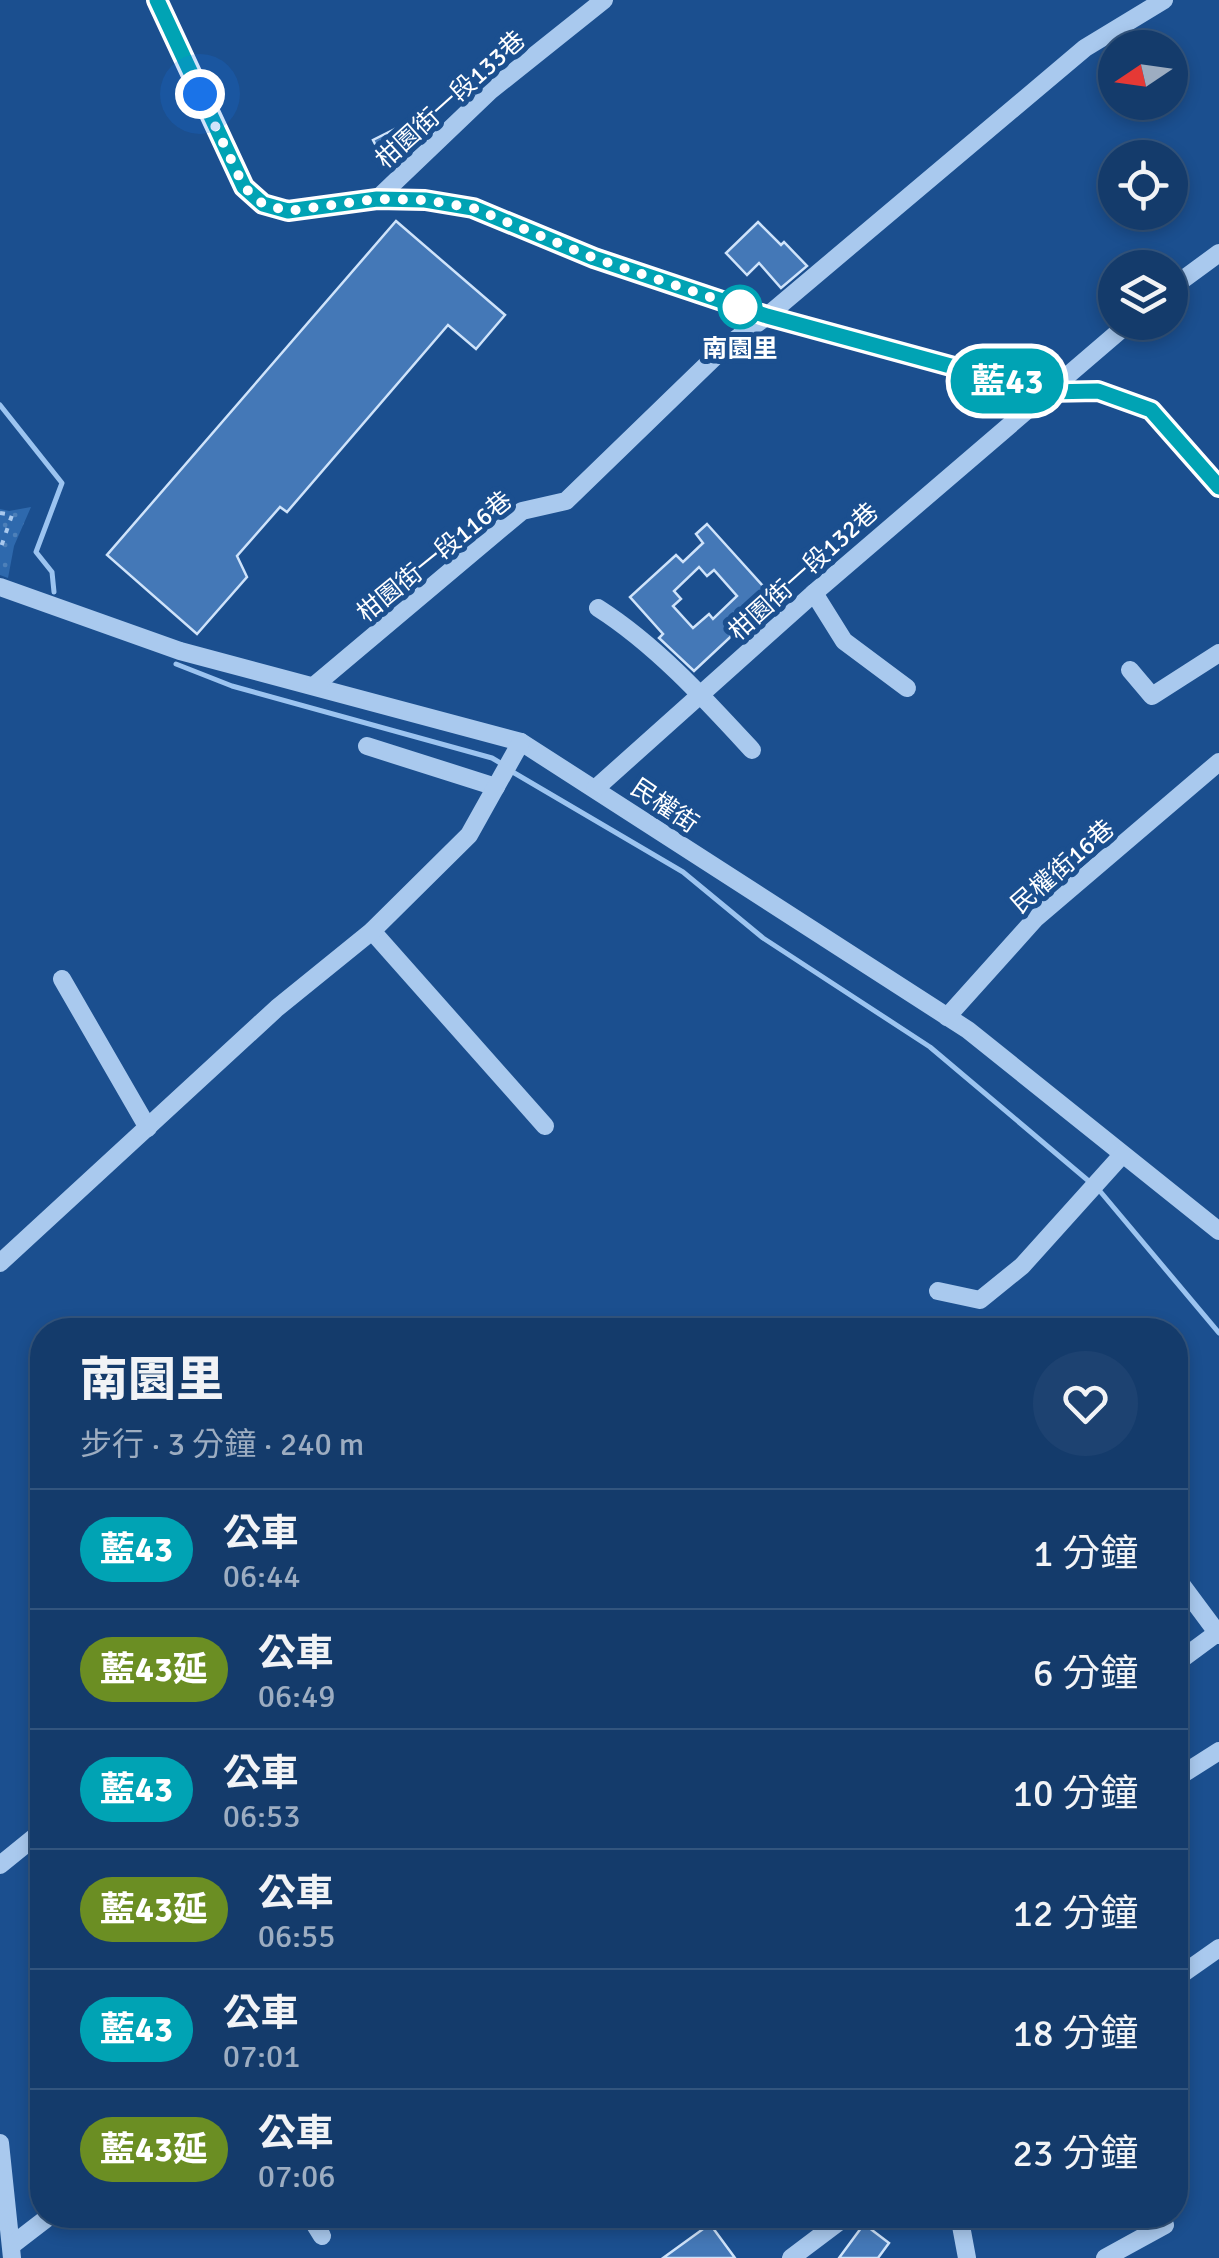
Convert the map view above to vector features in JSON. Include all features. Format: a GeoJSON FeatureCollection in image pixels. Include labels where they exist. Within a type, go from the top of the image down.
{"type":"FeatureCollection","features":[{"type":"Feature","properties":{"kind":"street"},"geometry":{"type":"LineString","coordinates":[[157,0],[244,187],[263,204],[288,211],[377,199],[425,200],[473,208],[594,258],[767,316],[1046,392],[1098,391],[1151,410],[1219,487]]}},
{"type":"Feature","properties":{"kind":"street","name":"柑園街一段133巷"},"geometry":{"type":"LineString","coordinates":[[377,199],[490,91],[604,0]]}},
{"type":"Feature","properties":{"kind":"street","name":"柑園街一段116巷"},"geometry":{"type":"LineString","coordinates":[[315,686],[522,511],[566,501],[724,348],[1085,48],[1164,0]]}},
{"type":"Feature","properties":{"kind":"street"},"geometry":{"type":"LineString","coordinates":[[1188,276],[1219,253]]}},
{"type":"Feature","properties":{"kind":"street","name":"柑園街一段132巷"},"geometry":{"type":"LineString","coordinates":[[595,789],[814,593],[1108,340]]}},
{"type":"Feature","properties":{"kind":"street","name":"民權街"},"geometry":{"type":"LineString","coordinates":[[0,588],[180,652],[521,742],[947,1017],[1219,1231]]}},
{"type":"Feature","properties":{"kind":"street"},"geometry":{"type":"LineString","coordinates":[[814,593],[844,641],[907,688]]}},
{"type":"Feature","properties":{"kind":"street"},"geometry":{"type":"LineString","coordinates":[[598,608],[702,696],[752,750]]}},
{"type":"Feature","properties":{"kind":"street"},"geometry":{"type":"LineString","coordinates":[[1130,670],[1152,696],[1219,653]]}},
{"type":"Feature","properties":{"kind":"street"},"geometry":{"type":"LineString","coordinates":[[0,1263],[277,1008],[372,930],[469,835],[521,742]]}},
{"type":"Feature","properties":{"kind":"street"},"geometry":{"type":"LineString","coordinates":[[367,746],[496,787]]}},
{"type":"Feature","properties":{"kind":"street","name":"民權街16巷"},"geometry":{"type":"LineString","coordinates":[[947,1017],[1035,919],[1219,762]]}},
{"type":"Feature","properties":{"kind":"street"},"geometry":{"type":"LineString","coordinates":[[372,930],[545,1126]]}},
{"type":"Feature","properties":{"kind":"street"},"geometry":{"type":"LineString","coordinates":[[62,979],[148,1128]]}},
{"type":"Feature","properties":{"kind":"street"},"geometry":{"type":"LineString","coordinates":[[938,1291],[980,1300],[1022,1266],[1122,1155]]}},
{"type":"Feature","properties":{"kind":"street"},"geometry":{"type":"LineString","coordinates":[[1188,1594],[1218,1634],[1188,1655]]}},
{"type":"Feature","properties":{"kind":"street"},"geometry":{"type":"LineString","coordinates":[[1188,1771],[1219,1751]]}},
{"type":"Feature","properties":{"kind":"street"},"geometry":{"type":"LineString","coordinates":[[0,1866],[30,1840]]}},
{"type":"Feature","properties":{"kind":"street"},"geometry":{"type":"LineString","coordinates":[[1188,1971],[1219,1948]]}},
{"type":"Feature","properties":{"kind":"street"},"geometry":{"type":"LineString","coordinates":[[0,2143],[12,2251]]}},
{"type":"Feature","properties":{"kind":"street"},"geometry":{"type":"LineString","coordinates":[[12,2251],[37,2228]]}},
{"type":"Feature","properties":{"kind":"street"},"geometry":{"type":"LineString","coordinates":[[317,2228],[322,2236]]}},
{"type":"Feature","properties":{"kind":"street"},"geometry":{"type":"LineString","coordinates":[[791,2258],[831,2228]]}},
{"type":"Feature","properties":{"kind":"street"},"geometry":{"type":"LineString","coordinates":[[962,2228],[968,2258]]}},
{"type":"Feature","properties":{"kind":"street"},"geometry":{"type":"LineString","coordinates":[[1106,2258],[1160,2228]]}},
{"type":"Feature","properties":{"kind":"path"},"geometry":{"type":"LineString","coordinates":[[0,514],[12,515],[0,550]]}},
{"type":"Feature","properties":{"kind":"shaded area"},"geometry":{"type":"Polygon","coordinates":[[[31,507],[14,546],[8,578],[0,575],[0,509],[31,507]]]}},
{"type":"Feature","properties":{"kind":"building"},"geometry":{"type":"Polygon","coordinates":[[[417,118],[426,135],[410,150],[385,163],[373,140],[417,118]]]}},
{"type":"Feature","properties":{"kind":"building"},"geometry":{"type":"Polygon","coordinates":[[[396,221],[505,315],[476,349],[448,325],[287,512],[280,507],[237,556],[247,577],[197,634],[107,555],[396,221]]]}},
{"type":"Feature","properties":{"kind":"building"},"geometry":{"type":"Polygon","coordinates":[[[758,222],[807,266],[781,288],[759,263],[747,275],[726,253],[758,222]]]}},
{"type":"Feature","properties":{"kind":"building"},"geometry":{"type":"Polygon","coordinates":[[[707,524],[773,597],[694,671],[659,638],[663,634],[630,597],[676,555],[683,562],[703,543],[696,534],[707,524]],[[699,567],[674,591],[681,599],[673,606],[693,628],[709,614],[713,619],[737,596],[714,570],[707,576],[699,567]]]}},
{"type":"Feature","properties":{"kind":"building"},"geometry":{"type":"Polygon","coordinates":[[[704,2228],[713,2228],[735,2258],[663,2258],[704,2228]]]}},
{"type":"Feature","properties":{"kind":"building"},"geometry":{"type":"Polygon","coordinates":[[[861,2228],[869,2228],[889,2243],[878,2258],[839,2258],[861,2228]]]}},
{"type":"Feature","properties":{"kind":"waterway"},"geometry":{"type":"LineString","coordinates":[[0,405],[62,483],[36,552],[52,572],[54,592]]}},
{"type":"Feature","properties":{"kind":"waterway"},"geometry":{"type":"LineString","coordinates":[[176,664],[232,686],[502,764]]}},
{"type":"Feature","properties":{"kind":"waterway"},"geometry":{"type":"LineString","coordinates":[[511,771],[683,872],[763,938],[930,1047],[1091,1183]]}},
{"type":"Feature","properties":{"kind":"waterway"},"geometry":{"type":"LineString","coordinates":[[1099,1190],[1219,1333]]}},
{"type":"Feature","properties":{"kind":"bus line","name":"藍43"},"geometry":{"type":"LineString","coordinates":[[157,0],[244,187],[263,204],[288,211],[377,199],[425,200],[473,208],[594,258],[767,316],[1046,392],[1098,391],[1151,410],[1219,487]]}},
{"type":"Feature","properties":{"kind":"place","name":"南園里"},"geometry":{"type":"Point","coordinates":[740,307]}},
{"type":"Feature","properties":{"kind":"route"},"geometry":{"type":"LineString","coordinates":[[200,94],[244,187],[263,204],[288,211],[377,199],[425,200],[473,208],[594,258],[740,307]]}}]}
